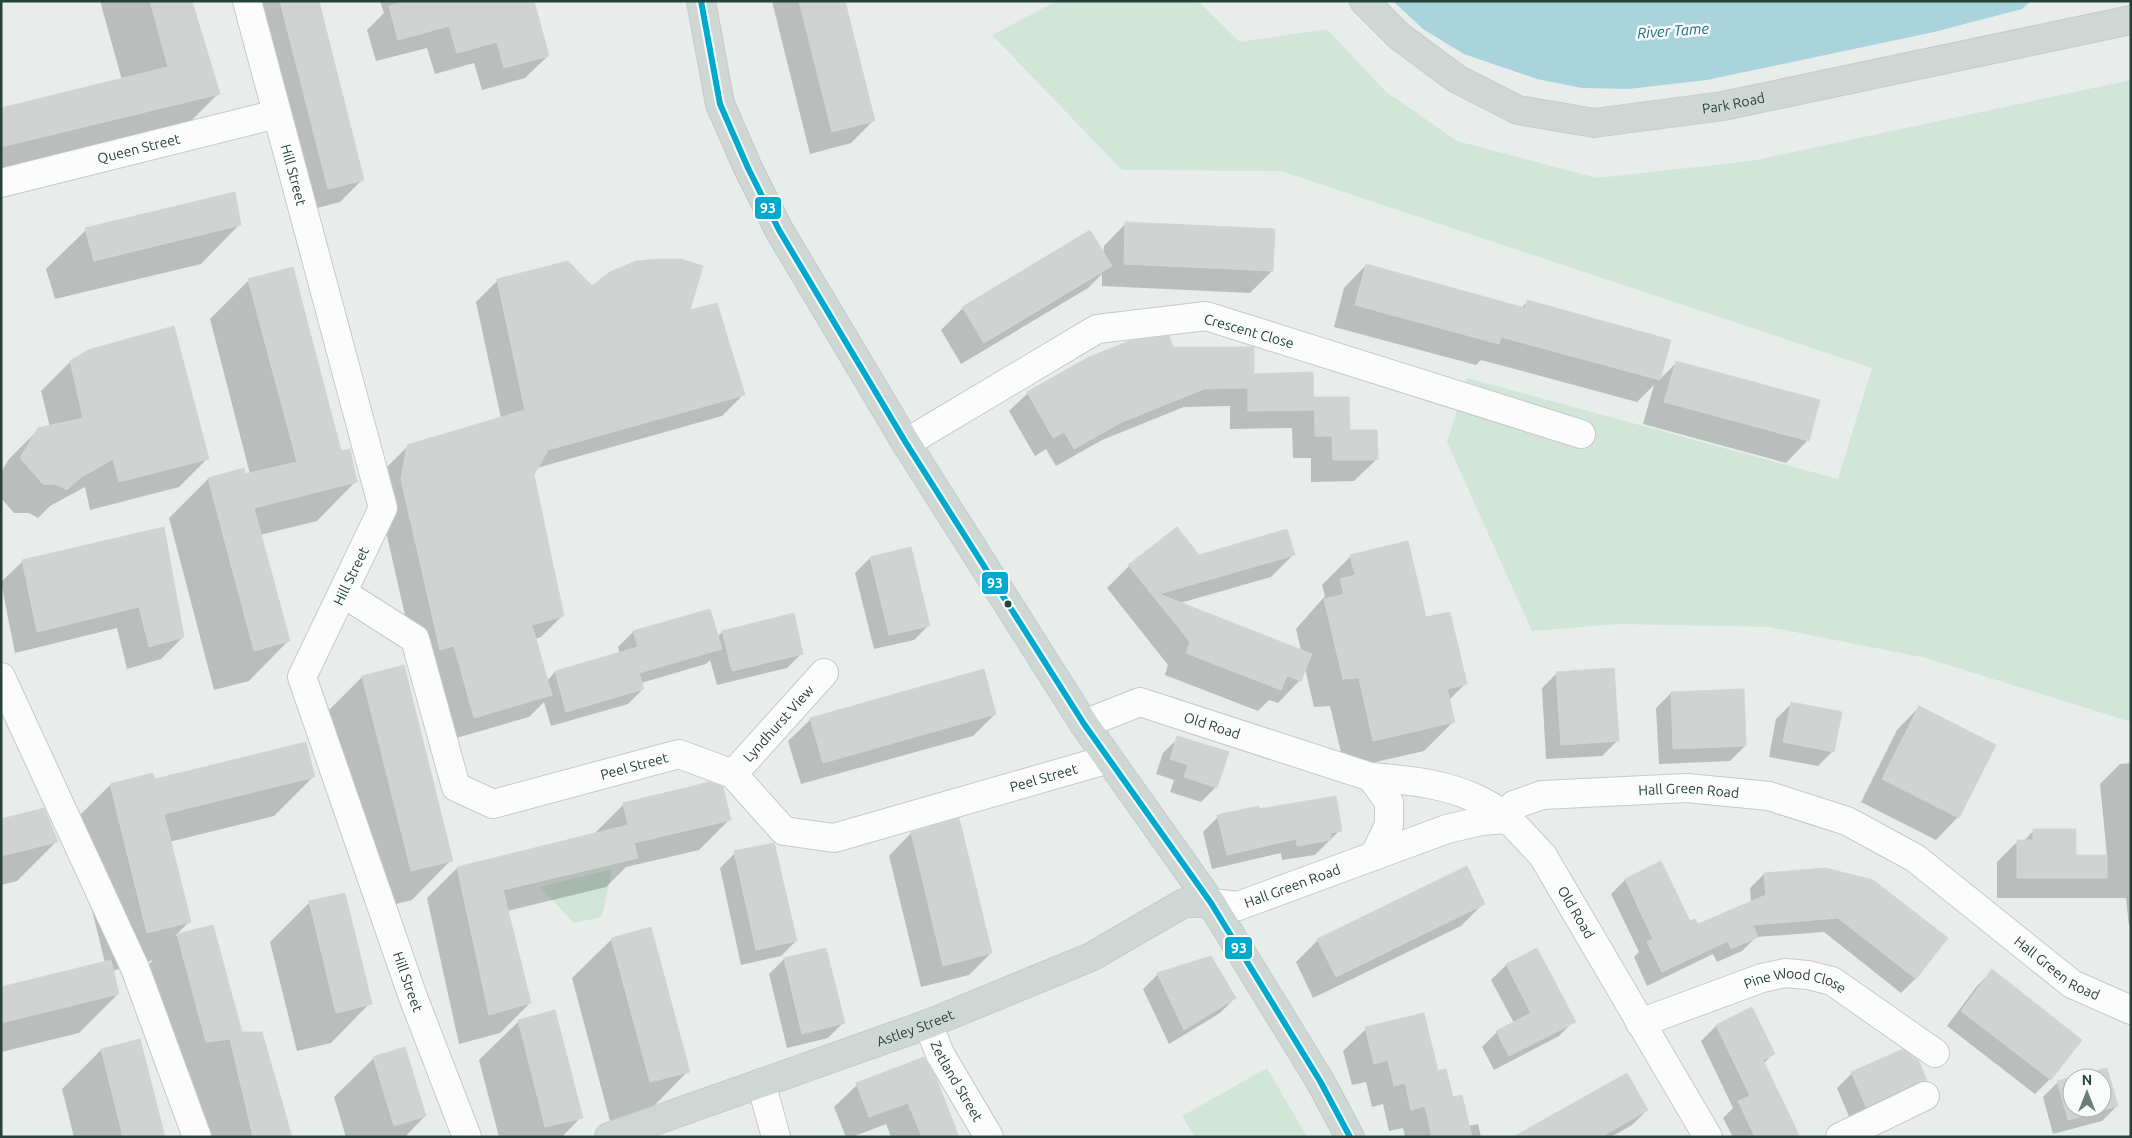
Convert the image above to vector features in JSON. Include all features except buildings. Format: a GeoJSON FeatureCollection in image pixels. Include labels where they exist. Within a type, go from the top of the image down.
{"type":"FeatureCollection","features":[{"type":"Feature","properties":{"kind":"main road"},"geometry":{"type":"LineString","coordinates":[[700,1],[720,104],[748,168],[779,230],[906,443],[1084,724],[1211,903],[1320,1081],[1350,1137]]}},
{"type":"Feature","properties":{"kind":"main road","name":"Park Road"},"geometry":{"type":"LineString","coordinates":[[1364,1],[1399,36],[1457,79],[1518,110],[1594,123],[1722,106],[2131,20]]}},
{"type":"Feature","properties":{"kind":"main road","name":"Astley Street"},"geometry":{"type":"LineString","coordinates":[[609,1137],[928,1024],[1091,957],[1184,903],[1211,903]]}},
{"type":"Feature","properties":{"kind":"street","name":"Hill Street"},"geometry":{"type":"LineString","coordinates":[[247,1],[383,508],[302,677],[410,987],[467,1137]]}},
{"type":"Feature","properties":{"kind":"street","name":"Queen Street"},"geometry":{"type":"LineString","coordinates":[[1,183],[277,114]]}},
{"type":"Feature","properties":{"kind":"street","name":"Crescent Close"},"geometry":{"type":"LineString","coordinates":[[906,443],[1097,329],[1206,316],[1581,434]]}},
{"type":"Feature","properties":{"kind":"street","name":"Peel Street"},"geometry":{"type":"LineString","coordinates":[[343,593],[415,639],[456,787],[493,804],[679,754],[733,774],[784,831],[834,838],[1109,759]]}},
{"type":"Feature","properties":{"kind":"street","name":"Lyndhurst View"},"geometry":{"type":"LineString","coordinates":[[733,774],[824,673]]}},
{"type":"Feature","properties":{"kind":"street"},"geometry":{"type":"LineString","coordinates":[[1,677],[135,968],[197,1137]]}},
{"type":"Feature","properties":{"kind":"street","name":"Old Road"},"geometry":{"type":"LineString","coordinates":[[1084,724],[1140,702],[1372,777],[1410,780],[1451,790],[1483,802],[1508,819],[1543,856],[1640,1023],[1701,1135]]}},
{"type":"Feature","properties":{"kind":"street"},"geometry":{"type":"LineString","coordinates":[[1372,777],[1389,802],[1389,826],[1374,856]]}},
{"type":"Feature","properties":{"kind":"street","name":"Hall Green Road"},"geometry":{"type":"LineString","coordinates":[[1211,903],[1238,906],[1446,829],[1481,821],[1508,819],[1514,805],[1542,795],[1687,788],[1769,796],[1847,821],[1915,858],[2072,984],[2131,1010]]}},
{"type":"Feature","properties":{"kind":"street","name":"Pine Wood Close"},"geometry":{"type":"LineString","coordinates":[[1640,1023],[1762,978],[1785,974],[1808,975],[1832,981],[1935,1053]]}},
{"type":"Feature","properties":{"kind":"street","name":"Zetland Street"},"geometry":{"type":"LineString","coordinates":[[928,1024],[940,1054],[989,1137]]}},
{"type":"Feature","properties":{"kind":"street"},"geometry":{"type":"LineString","coordinates":[[761,1083],[776,1137]]}},
{"type":"Feature","properties":{"kind":"street"},"geometry":{"type":"LineString","coordinates":[[1840,1137],[1925,1096]]}},
{"type":"Feature","properties":{"kind":"green space"},"geometry":{"type":"Polygon","coordinates":[[[1057,1],[1198,1],[1240,42],[1327,29],[1385,91],[1457,141],[1597,178],[1751,161],[2131,80],[2131,722],[1926,658],[1769,627],[1618,624],[1532,631],[1447,442],[1467,378],[1838,479],[1872,368],[1281,171],[1122,170],[992,35],[1057,1]]]}},
{"type":"Feature","properties":{"kind":"green space"},"geometry":{"type":"Polygon","coordinates":[[[612,869],[602,917],[574,923],[540,887],[612,869]]]}},
{"type":"Feature","properties":{"kind":"green space"},"geometry":{"type":"Polygon","coordinates":[[[1267,1068],[1307,1137],[1195,1137],[1182,1116],[1267,1068]]]}},
{"type":"Feature","properties":{"kind":"water","name":"River Tame"},"geometry":{"type":"Polygon","coordinates":[[[1393,1],[2031,1],[2022,9],[1934,32],[1707,80],[1628,89],[1582,88],[1537,79],[1464,54],[1423,29],[1393,1]]]}},
{"type":"Feature","properties":{"kind":"transit line","name":"93"},"geometry":{"type":"LineString","coordinates":[[701,1],[720,104],[748,168],[779,230],[906,443],[1084,724],[1211,903],[1320,1081],[1350,1137]]}}]}
